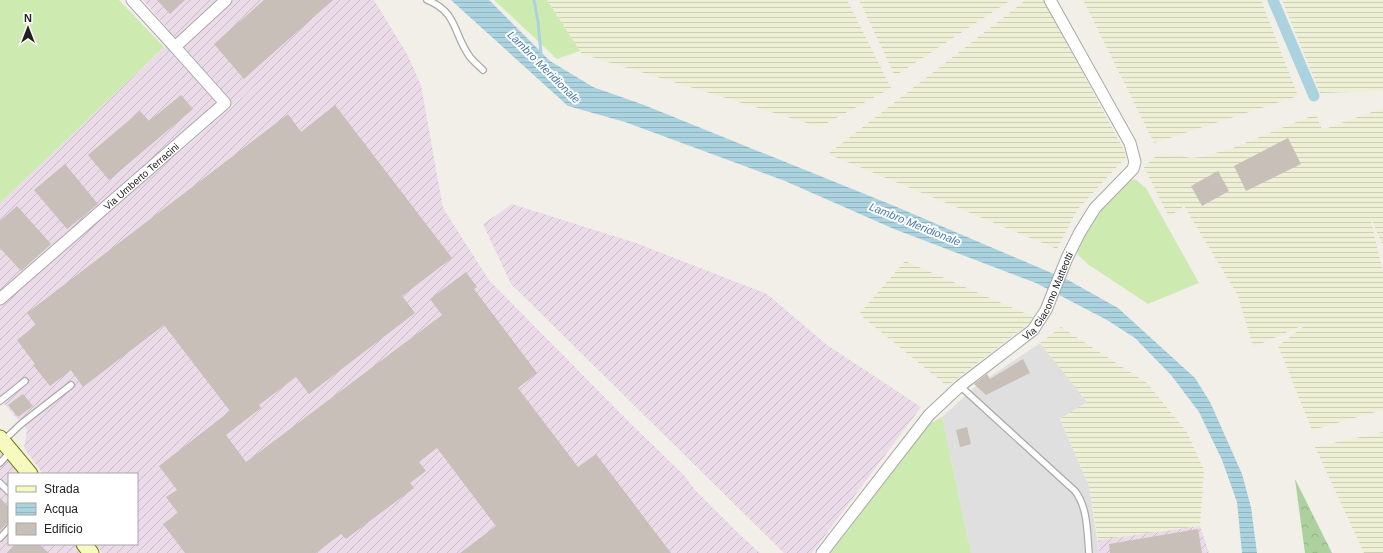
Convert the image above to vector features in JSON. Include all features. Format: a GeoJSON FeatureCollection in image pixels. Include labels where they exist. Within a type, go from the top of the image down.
{"type":"FeatureCollection","features":[{"type":"Feature","properties":{"kind":"main road"},"geometry":{"type":"LineString","coordinates":[[5,444],[29,473]]}},
{"type":"Feature","properties":{"kind":"main road"},"geometry":{"type":"LineString","coordinates":[[85,545],[91,553]]}},
{"type":"Feature","properties":{"kind":"street","name":"Via Umberto Terracini"},"geometry":{"type":"LineString","coordinates":[[0,299],[225,103],[132,0]]}},
{"type":"Feature","properties":{"kind":"street"},"geometry":{"type":"LineString","coordinates":[[175,48],[226,0]]}},
{"type":"Feature","properties":{"kind":"street","name":"Via Giacomo Matteotti"},"geometry":{"type":"LineString","coordinates":[[822,553],[929,415],[960,386],[1033,330],[1046,310],[1067,258],[1080,232],[1095,208],[1133,169],[1135,162],[1130,143],[1050,0]]}},
{"type":"Feature","properties":{"kind":"lane"},"geometry":{"type":"LineString","coordinates":[[427,0],[438,4],[449,15],[470,57],[483,70]]}},
{"type":"Feature","properties":{"kind":"lane"},"geometry":{"type":"LineString","coordinates":[[0,401],[25,381]]}},
{"type":"Feature","properties":{"kind":"lane"},"geometry":{"type":"LineString","coordinates":[[0,463],[5,444],[22,424],[71,385]]}},
{"type":"Feature","properties":{"kind":"lane"},"geometry":{"type":"LineString","coordinates":[[960,386],[1075,491],[1082,500],[1089,553]]}},
{"type":"Feature","properties":{"kind":"lane"},"geometry":{"type":"LineString","coordinates":[[0,483],[8,491]]}},
{"type":"Feature","properties":{"kind":"lane"},"geometry":{"type":"LineString","coordinates":[[0,538],[8,529]]}},
{"type":"Feature","properties":{"kind":"shaded area"},"geometry":{"type":"Polygon","coordinates":[[[143,0],[374,0],[407,54],[421,85],[443,208],[489,280],[631,424],[683,474],[695,490],[760,553],[102,553],[96,545],[138,545],[138,473],[42,473],[24,448],[27,430],[0,399],[0,203],[175,37],[143,0]],[[263,79],[94,224],[190,143],[263,79]]]}},
{"type":"Feature","properties":{"kind":"shaded area"},"geometry":{"type":"Polygon","coordinates":[[[512,204],[636,243],[767,294],[827,345],[921,407],[812,553],[784,553],[511,284],[483,224],[512,204]]]}},
{"type":"Feature","properties":{"kind":"shaded area"},"geometry":{"type":"Polygon","coordinates":[[[1040,343],[1088,402],[1060,419],[1089,486],[1099,553],[971,553],[942,417],[976,386],[1040,343]]]}},
{"type":"Feature","properties":{"kind":"shaded area"},"geometry":{"type":"Polygon","coordinates":[[[0,448],[21,473],[8,473],[8,545],[76,545],[82,553],[0,553],[0,448]]]}},
{"type":"Feature","properties":{"kind":"shaded area"},"geometry":{"type":"Polygon","coordinates":[[[1200,526],[1209,553],[1099,553],[1098,540],[1200,526]]]}},
{"type":"Feature","properties":{"kind":"green space"},"geometry":{"type":"Polygon","coordinates":[[[0,0],[119,0],[164,47],[0,203],[0,0]]]}},
{"type":"Feature","properties":{"kind":"green space"},"geometry":{"type":"Polygon","coordinates":[[[494,0],[547,0],[580,51],[557,59],[494,0]]]}},
{"type":"Feature","properties":{"kind":"green space"},"geometry":{"type":"Polygon","coordinates":[[[547,0],[847,0],[891,88],[820,127],[582,54],[547,0]]]}},
{"type":"Feature","properties":{"kind":"green space"},"geometry":{"type":"Polygon","coordinates":[[[859,0],[1011,0],[895,76],[859,0]]]}},
{"type":"Feature","properties":{"kind":"green space"},"geometry":{"type":"Polygon","coordinates":[[[1026,0],[1044,0],[1127,156],[1077,210],[1057,249],[828,154],[1026,0]]]}},
{"type":"Feature","properties":{"kind":"green space"},"geometry":{"type":"Polygon","coordinates":[[[1083,0],[1261,0],[1298,96],[1154,143],[1083,0]]]}},
{"type":"Feature","properties":{"kind":"green space"},"geometry":{"type":"Polygon","coordinates":[[[1282,0],[1383,0],[1383,91],[1320,93],[1282,0]]]}},
{"type":"Feature","properties":{"kind":"green space"},"geometry":{"type":"Polygon","coordinates":[[[1383,108],[1383,246],[1370,216],[1383,273],[1383,410],[1312,430],[1278,346],[1308,323],[1253,347],[1238,296],[1184,206],[1169,217],[1144,167],[1158,154],[1177,155],[1191,158],[1201,157],[1230,149],[1316,114],[1322,130],[1383,108]]]}},
{"type":"Feature","properties":{"kind":"green space"},"geometry":{"type":"Polygon","coordinates":[[[1135,179],[1146,188],[1199,283],[1148,304],[1089,265],[1078,255],[1076,246],[1094,218],[1110,198],[1127,183],[1135,179]]]}},
{"type":"Feature","properties":{"kind":"green space"},"geometry":{"type":"Polygon","coordinates":[[[905,261],[1036,318],[947,386],[859,314],[905,261]]]}},
{"type":"Feature","properties":{"kind":"green space"},"geometry":{"type":"Polygon","coordinates":[[[1061,327],[1147,383],[1187,432],[1204,470],[1200,526],[1098,540],[1089,486],[1060,419],[1087,402],[1040,343],[1061,327]]]}},
{"type":"Feature","properties":{"kind":"green space"},"geometry":{"type":"Polygon","coordinates":[[[942,417],[971,553],[829,553],[849,524],[903,459],[928,425],[942,417]]]}},
{"type":"Feature","properties":{"kind":"green space"},"geometry":{"type":"Polygon","coordinates":[[[1383,432],[1383,553],[1364,553],[1315,447],[1383,432]]]}},
{"type":"Feature","properties":{"kind":"green space"},"geometry":{"type":"Polygon","coordinates":[[[1295,479],[1332,553],[1305,553],[1295,479]]]}},
{"type":"Feature","properties":{"kind":"water","name":"Lambro Meridionale"},"geometry":{"type":"Polygon","coordinates":[[[451,0],[489,0],[550,61],[593,87],[644,105],[892,205],[1068,280],[1118,308],[1195,378],[1210,402],[1242,474],[1251,507],[1257,553],[1242,553],[1237,502],[1222,460],[1199,412],[1171,375],[1135,338],[1107,320],[1036,283],[894,229],[785,181],[625,122],[568,106],[451,0]]]}},
{"type":"Feature","properties":{"kind":"building"},"geometry":{"type":"Polygon","coordinates":[[[157,0],[185,0],[170,14],[157,0]]]}},
{"type":"Feature","properties":{"kind":"building"},"geometry":{"type":"Polygon","coordinates":[[[264,0],[333,0],[244,79],[214,44],[264,0]]]}},
{"type":"Feature","properties":{"kind":"building"},"geometry":{"type":"Polygon","coordinates":[[[181,95],[193,109],[109,180],[88,155],[140,111],[149,121],[181,95]]]}},
{"type":"Feature","properties":{"kind":"building"},"geometry":{"type":"Polygon","coordinates":[[[335,105],[452,258],[402,296],[415,313],[309,394],[296,377],[259,405],[261,408],[226,435],[246,462],[442,315],[430,299],[466,272],[477,287],[474,289],[537,373],[518,388],[578,467],[596,454],[671,553],[460,553],[496,526],[437,448],[419,462],[426,471],[410,483],[414,488],[346,539],[341,534],[316,553],[185,553],[163,524],[178,513],[166,497],[177,490],[159,466],[230,411],[164,325],[83,387],[71,370],[50,386],[33,365],[35,364],[17,340],[36,325],[27,313],[288,114],[301,132],[335,105]]]}},
{"type":"Feature","properties":{"kind":"building"},"geometry":{"type":"Polygon","coordinates":[[[1288,138],[1301,164],[1246,191],[1234,166],[1288,138]]]}},
{"type":"Feature","properties":{"kind":"building"},"geometry":{"type":"Polygon","coordinates":[[[65,164],[98,204],[67,229],[34,190],[65,164]]]}},
{"type":"Feature","properties":{"kind":"building"},"geometry":{"type":"Polygon","coordinates":[[[1218,171],[1229,191],[1202,206],[1191,186],[1218,171]]]}},
{"type":"Feature","properties":{"kind":"building"},"geometry":{"type":"Polygon","coordinates":[[[17,206],[51,244],[21,271],[0,248],[0,221],[17,206]]]}},
{"type":"Feature","properties":{"kind":"building"},"geometry":{"type":"Polygon","coordinates":[[[1023,359],[1030,373],[986,395],[974,384],[987,374],[990,379],[1023,359]]]}},
{"type":"Feature","properties":{"kind":"building"},"geometry":{"type":"Polygon","coordinates":[[[23,394],[33,406],[18,417],[8,405],[23,394]]]}},
{"type":"Feature","properties":{"kind":"building"},"geometry":{"type":"Polygon","coordinates":[[[967,427],[971,444],[960,447],[956,430],[967,427]]]}},
{"type":"Feature","properties":{"kind":"building"},"geometry":{"type":"Polygon","coordinates":[[[0,498],[8,506],[8,522],[0,529],[0,498]]]}},
{"type":"Feature","properties":{"kind":"building"},"geometry":{"type":"Polygon","coordinates":[[[1198,529],[1202,553],[1110,553],[1109,544],[1198,529]]]}},
{"type":"Feature","properties":{"kind":"building"},"geometry":{"type":"Polygon","coordinates":[[[14,545],[40,545],[49,553],[7,553],[14,545]]]}},
{"type":"Feature","properties":{"kind":"waterway","name":"Lambro Meridionale"},"geometry":{"type":"LineString","coordinates":[[534,0],[541,54]]}},
{"type":"Feature","properties":{"kind":"waterway"},"geometry":{"type":"LineString","coordinates":[[1273,0],[1314,96]]}}]}
